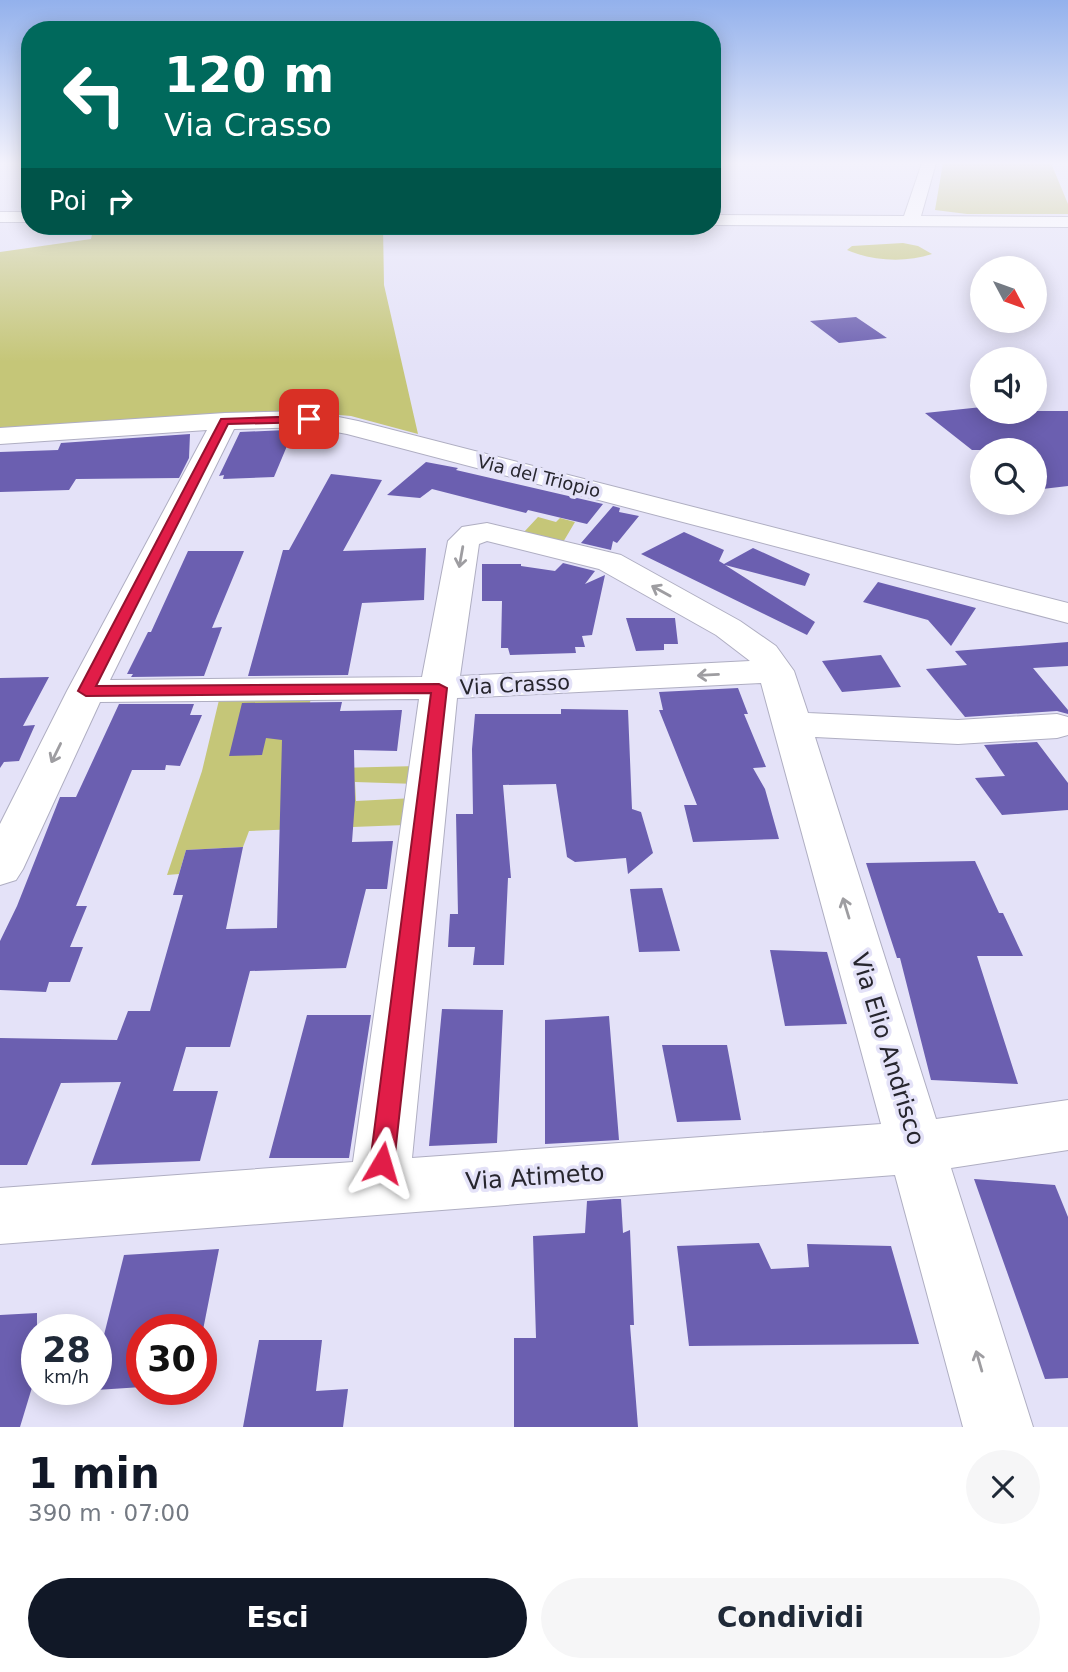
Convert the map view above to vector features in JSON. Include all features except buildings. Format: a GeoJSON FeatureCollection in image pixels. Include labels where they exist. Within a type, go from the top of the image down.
{"type":"FeatureCollection","features":[{"type":"Feature","properties":{"kind":"street","name":"Via del Triopio"},"geometry":{"type":"LineString","coordinates":[[0,436],[225,421],[309,419],[349,427],[1068,613]]}},
{"type":"Feature","properties":{"kind":"street"},"geometry":{"type":"LineString","coordinates":[[0,869],[86,691],[225,421]]}},
{"type":"Feature","properties":{"kind":"street"},"geometry":{"type":"LineString","coordinates":[[379,1189],[439,688],[464,541],[473,534],[487,532],[610,562],[728,628],[763,654],[776,671]]}},
{"type":"Feature","properties":{"kind":"street","name":"Via Crasso"},"geometry":{"type":"LineString","coordinates":[[86,691],[439,688],[776,671]]}},
{"type":"Feature","properties":{"kind":"street","name":"Via Elio Andrisco"},"geometry":{"type":"LineString","coordinates":[[776,671],[918,1147],[998,1427]]}},
{"type":"Feature","properties":{"kind":"street"},"geometry":{"type":"LineString","coordinates":[[791,724],[958,732],[1057,726]]}},
{"type":"Feature","properties":{"kind":"street","name":"Via Atimeto"},"geometry":{"type":"LineString","coordinates":[[0,1216],[918,1147],[1068,1125]]}},
{"type":"Feature","properties":{"kind":"shaded area"},"geometry":{"type":"Polygon","coordinates":[[[92,235],[383,235],[384,285],[418,434],[351,416],[306,412],[0,431],[0,252],[91,239],[92,235]]]}},
{"type":"Feature","properties":{"kind":"shaded area"},"geometry":{"type":"Polygon","coordinates":[[[903,243],[918,246],[932,254],[889,260],[867,257],[847,250],[852,246],[903,243]]]}},
{"type":"Feature","properties":{"kind":"shaded area"},"geometry":{"type":"Polygon","coordinates":[[[538,517],[556,522],[560,518],[575,522],[562,544],[524,532],[538,517]]]}},
{"type":"Feature","properties":{"kind":"shaded area"},"geometry":{"type":"Polygon","coordinates":[[[311,698],[295,769],[418,766],[417,784],[355,782],[356,801],[414,798],[405,825],[249,831],[243,847],[186,850],[179,874],[167,875],[202,771],[219,700],[311,698]]]}},
{"type":"Feature","properties":{"kind":"route"},"geometry":{"type":"LineString","coordinates":[[309,419],[225,421],[86,691],[439,688],[382,1163]]}}]}
